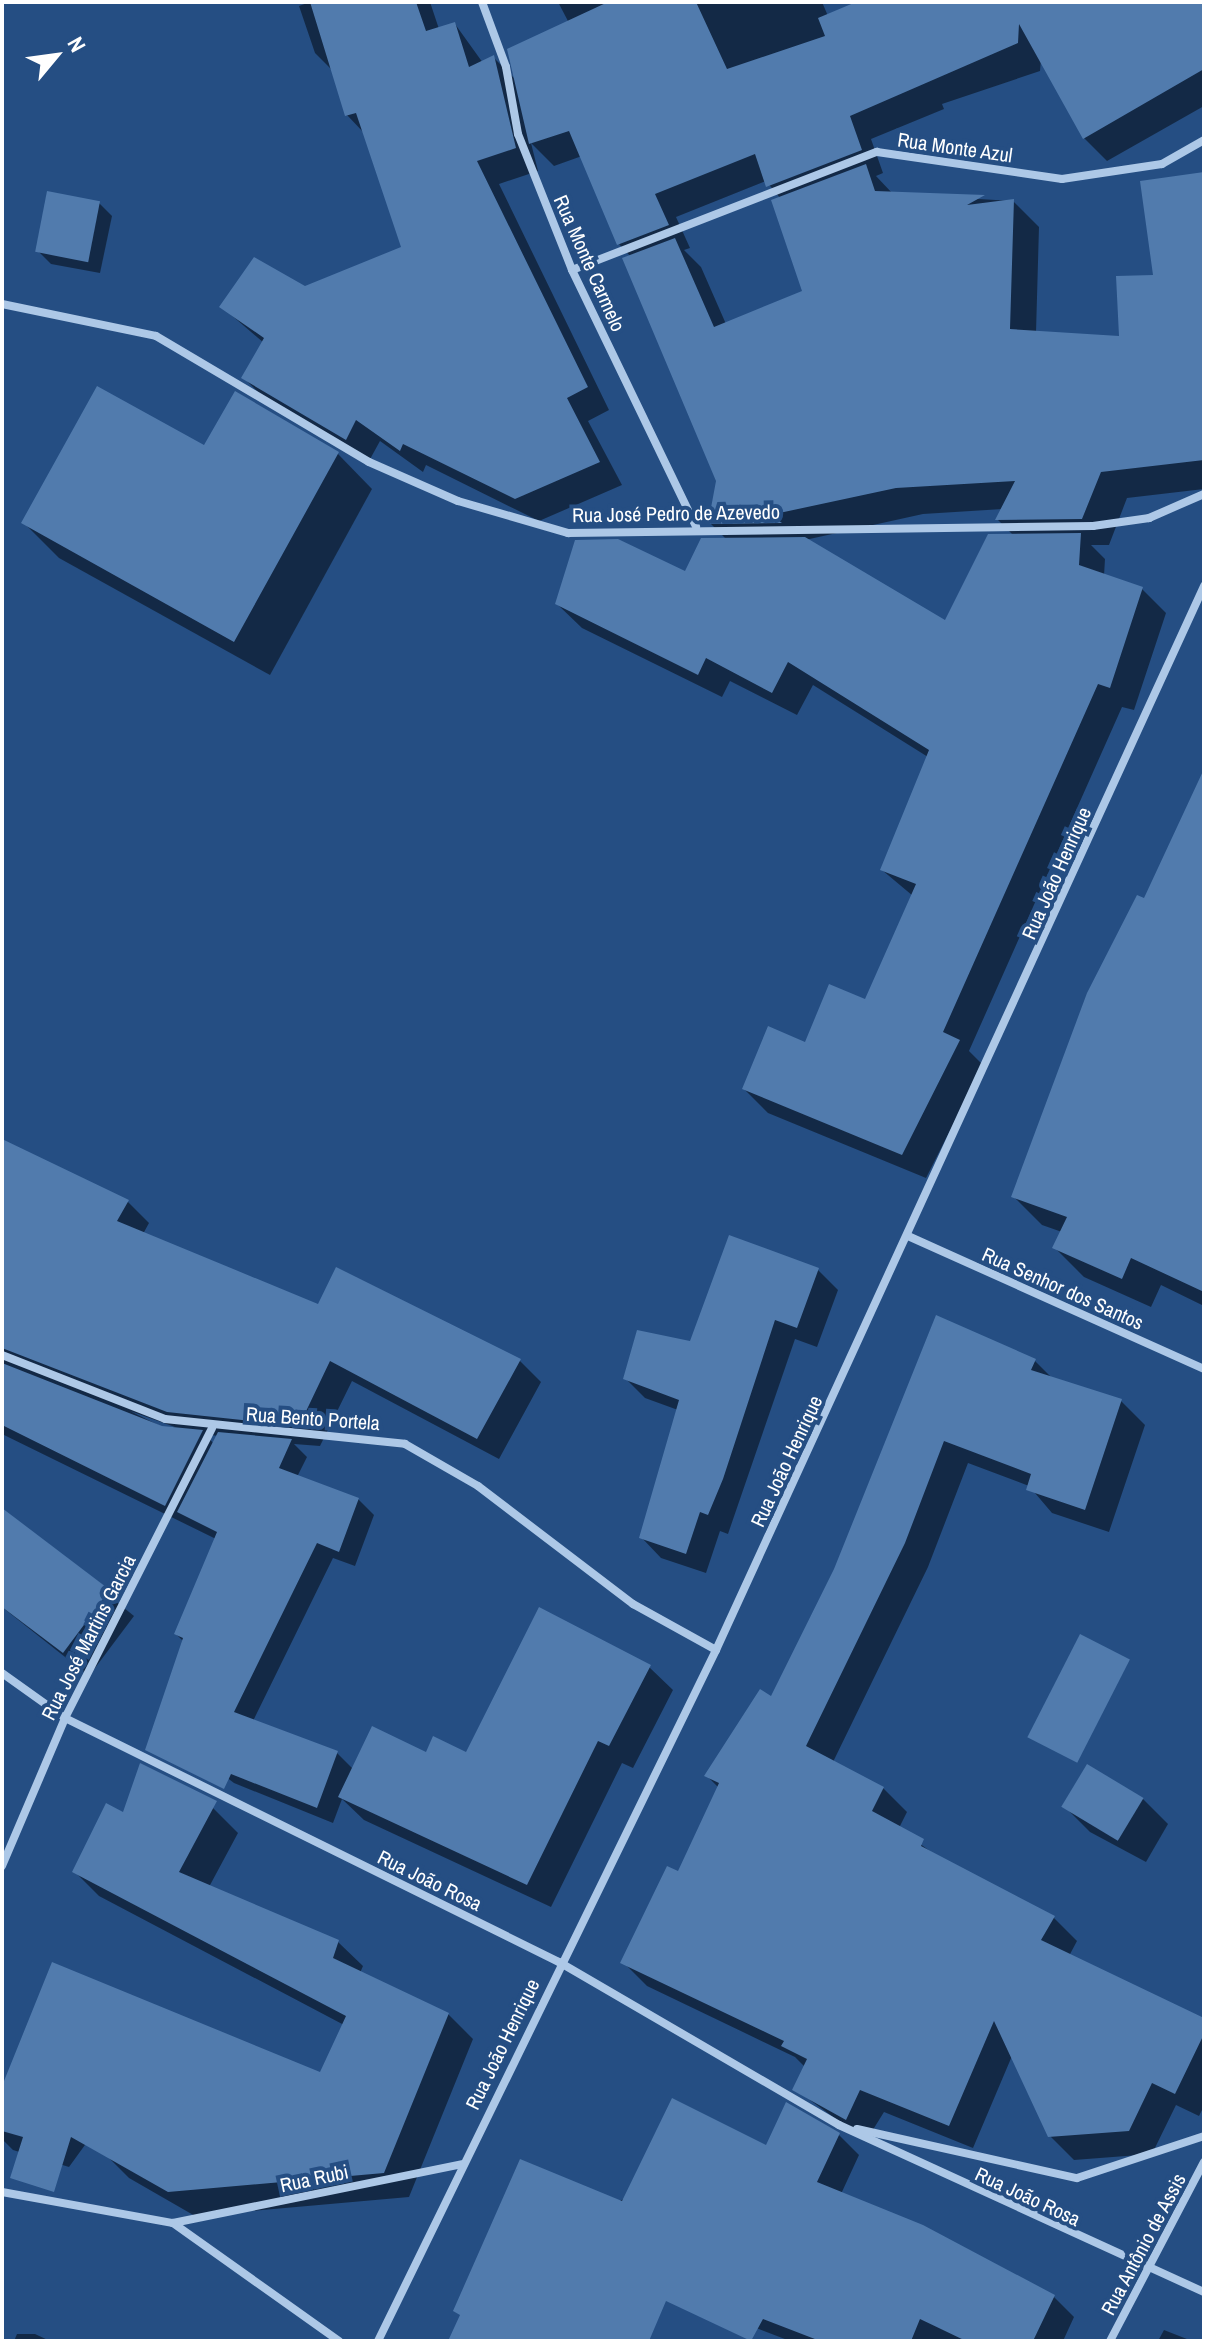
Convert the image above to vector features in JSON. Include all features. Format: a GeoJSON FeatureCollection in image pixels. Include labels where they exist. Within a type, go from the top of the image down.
{"type":"FeatureCollection","features":[{"type":"Feature","properties":{"kind":"street","name":"Rua Monte Carmelo"},"geometry":{"type":"LineString","coordinates":[[482,2],[506,67],[518,134],[572,270],[696,527]]}},
{"type":"Feature","properties":{"kind":"street","name":"Rua Monte Azul"},"geometry":{"type":"LineString","coordinates":[[572,270],[877,152],[1062,179],[1162,164],[1204,140]]}},
{"type":"Feature","properties":{"kind":"street","name":"Rua José Pedro de Azevedo"},"geometry":{"type":"LineString","coordinates":[[2,304],[156,336],[369,462],[458,501],[568,533],[696,527],[1093,526],[1149,518],[1204,494]]}},
{"type":"Feature","properties":{"kind":"street","name":"Rua João Henrique"},"geometry":{"type":"LineString","coordinates":[[378,2341],[559,1962],[716,1650],[1204,586]]}},
{"type":"Feature","properties":{"kind":"street","name":"Rua Senhor dos Santos"},"geometry":{"type":"LineString","coordinates":[[908,1236],[1204,1369]]}},
{"type":"Feature","properties":{"kind":"street","name":"Rua Bento Portela"},"geometry":{"type":"LineString","coordinates":[[2,1355],[116,1405],[212,1428],[359,1434],[405,1444],[478,1486],[633,1604],[716,1650]]}},
{"type":"Feature","properties":{"kind":"street","name":"Rua José Martins Garcia"},"geometry":{"type":"LineString","coordinates":[[2,1866],[65,1718],[212,1428]]}},
{"type":"Feature","properties":{"kind":"street","name":"Rua João Rosa"},"geometry":{"type":"LineString","coordinates":[[2,1673],[65,1718],[559,1962],[839,2125],[1147,2269],[1204,2292]]}},
{"type":"Feature","properties":{"kind":"street","name":"Rua João Rosa"},"geometry":{"type":"LineString","coordinates":[[839,2125],[1077,2178],[1204,2136]]}},
{"type":"Feature","properties":{"kind":"street","name":"Rua Antônio de Assis"},"geometry":{"type":"LineString","coordinates":[[1110,2341],[1204,2162]]}},
{"type":"Feature","properties":{"kind":"street","name":"Rua Rubi"},"geometry":{"type":"LineString","coordinates":[[2,2192],[173,2223],[462,2164]]}},
{"type":"Feature","properties":{"kind":"street","name":"Rua Rubi"},"geometry":{"type":"LineString","coordinates":[[173,2223],[339,2341]]}},
{"type":"Feature","properties":{"kind":"building"},"geometry":{"type":"Polygon","coordinates":[[[310,2],[416,2],[426,31],[455,22],[469,67],[494,55],[516,148],[477,161],[588,387],[567,398],[600,462],[515,499],[403,444],[400,451],[356,420],[346,440],[241,378],[264,338],[219,307],[254,257],[305,286],[401,247],[356,113],[345,116],[310,2]]]}},
{"type":"Feature","properties":{"kind":"building"},"geometry":{"type":"Polygon","coordinates":[[[608,2],[696,2],[727,69],[825,36],[818,18],[856,2],[1204,2],[1204,69],[1083,139],[1019,24],[1018,43],[850,116],[862,150],[766,187],[755,154],[655,194],[669,225],[617,245],[569,131],[529,144],[507,49],[608,2]]]}},
{"type":"Feature","properties":{"kind":"building"},"geometry":{"type":"Polygon","coordinates":[[[866,164],[875,191],[985,195],[967,205],[1014,199],[1010,329],[1119,336],[1116,276],[1153,275],[1140,181],[1204,172],[1204,460],[1101,472],[1082,519],[995,520],[1015,481],[896,488],[770,515],[782,523],[708,524],[716,481],[622,258],[675,238],[714,327],[802,291],[771,200],[866,164]]]}},
{"type":"Feature","properties":{"kind":"building"},"geometry":{"type":"Polygon","coordinates":[[[47,191],[100,201],[88,262],[35,252],[47,191]]]}},
{"type":"Feature","properties":{"kind":"building"},"geometry":{"type":"Polygon","coordinates":[[[97,386],[204,445],[235,391],[339,452],[234,642],[21,523],[97,386]]]}},
{"type":"Feature","properties":{"kind":"building"},"geometry":{"type":"Polygon","coordinates":[[[1081,533],[1079,565],[1143,587],[1110,688],[1098,684],[943,1032],[960,1040],[902,1155],[742,1089],[768,1026],[805,1042],[829,984],[865,999],[916,884],[880,870],[929,750],[788,662],[772,693],[706,658],[698,675],[555,604],[575,540],[618,539],[685,571],[701,538],[805,537],[945,620],[988,534],[1081,533]]]}},
{"type":"Feature","properties":{"kind":"building"},"geometry":{"type":"Polygon","coordinates":[[[1204,769],[1204,1292],[1131,1258],[1122,1279],[1052,1248],[1067,1217],[1011,1197],[1087,993],[1137,895],[1144,898],[1204,769]]]}},
{"type":"Feature","properties":{"kind":"building"},"geometry":{"type":"Polygon","coordinates":[[[2,1139],[129,1200],[117,1221],[318,1304],[336,1267],[521,1359],[477,1439],[330,1361],[299,1426],[167,1412],[2,1348],[2,1139]]]}},
{"type":"Feature","properties":{"kind":"building"},"geometry":{"type":"Polygon","coordinates":[[[729,1235],[819,1268],[797,1328],[775,1320],[723,1479],[708,1515],[700,1512],[686,1554],[639,1538],[679,1400],[623,1379],[637,1330],[690,1341],[729,1235]]]}},
{"type":"Feature","properties":{"kind":"building"},"geometry":{"type":"Polygon","coordinates":[[[936,1315],[1036,1359],[1031,1370],[1122,1399],[1085,1510],[1026,1490],[1031,1474],[944,1441],[905,1543],[806,1746],[884,1787],[872,1811],[924,1839],[921,1846],[1055,1916],[1041,1940],[1204,2018],[1204,2034],[1175,2094],[1152,2083],[1129,2131],[1048,2137],[994,2021],[949,2126],[860,2090],[846,2120],[792,2090],[807,2059],[781,2046],[784,2041],[620,1963],[667,1866],[678,1871],[719,1783],[704,1776],[760,1689],[771,1696],[834,1569],[936,1315]]]}},
{"type":"Feature","properties":{"kind":"building"},"geometry":{"type":"Polygon","coordinates":[[[2,1363],[162,1426],[203,1430],[165,1506],[2,1425],[2,1363]]]}},
{"type":"Feature","properties":{"kind":"building"},"geometry":{"type":"Polygon","coordinates":[[[218,1432],[292,1439],[279,1468],[359,1498],[339,1552],[317,1543],[234,1712],[338,1751],[317,1808],[231,1774],[224,1789],[145,1750],[183,1638],[174,1634],[217,1532],[177,1512],[218,1432]]]}},
{"type":"Feature","properties":{"kind":"building"},"geometry":{"type":"Polygon","coordinates":[[[2,1508],[110,1590],[63,1653],[2,1607],[2,1508]]]}},
{"type":"Feature","properties":{"kind":"building"},"geometry":{"type":"Polygon","coordinates":[[[539,1607],[651,1665],[609,1746],[598,1741],[527,1885],[338,1797],[372,1726],[426,1752],[433,1736],[466,1752],[539,1607]]]}},
{"type":"Feature","properties":{"kind":"building"},"geometry":{"type":"Polygon","coordinates":[[[1080,1634],[1130,1659],[1077,1763],[1027,1737],[1080,1634]]]}},
{"type":"Feature","properties":{"kind":"building"},"geometry":{"type":"Polygon","coordinates":[[[140,1763],[217,1801],[179,1872],[339,1940],[333,1958],[449,2013],[384,2173],[168,2192],[71,2137],[54,2192],[10,2178],[23,2137],[2,2131],[2,2086],[52,1962],[320,2072],[346,2016],[72,1872],[106,1803],[123,1812],[140,1763]]]}},
{"type":"Feature","properties":{"kind":"building"},"geometry":{"type":"Polygon","coordinates":[[[1087,1764],[1144,1798],[1118,1841],[1061,1807],[1087,1764]]]}},
{"type":"Feature","properties":{"kind":"building"},"geometry":{"type":"Polygon","coordinates":[[[672,2098],[766,2145],[786,2102],[840,2133],[817,2182],[923,2225],[1055,2295],[1033,2341],[966,2341],[920,2319],[911,2341],[820,2341],[763,2319],[751,2341],[666,2301],[649,2341],[448,2341],[460,2315],[453,2311],[520,2159],[622,2201],[672,2098]]]}}]}
